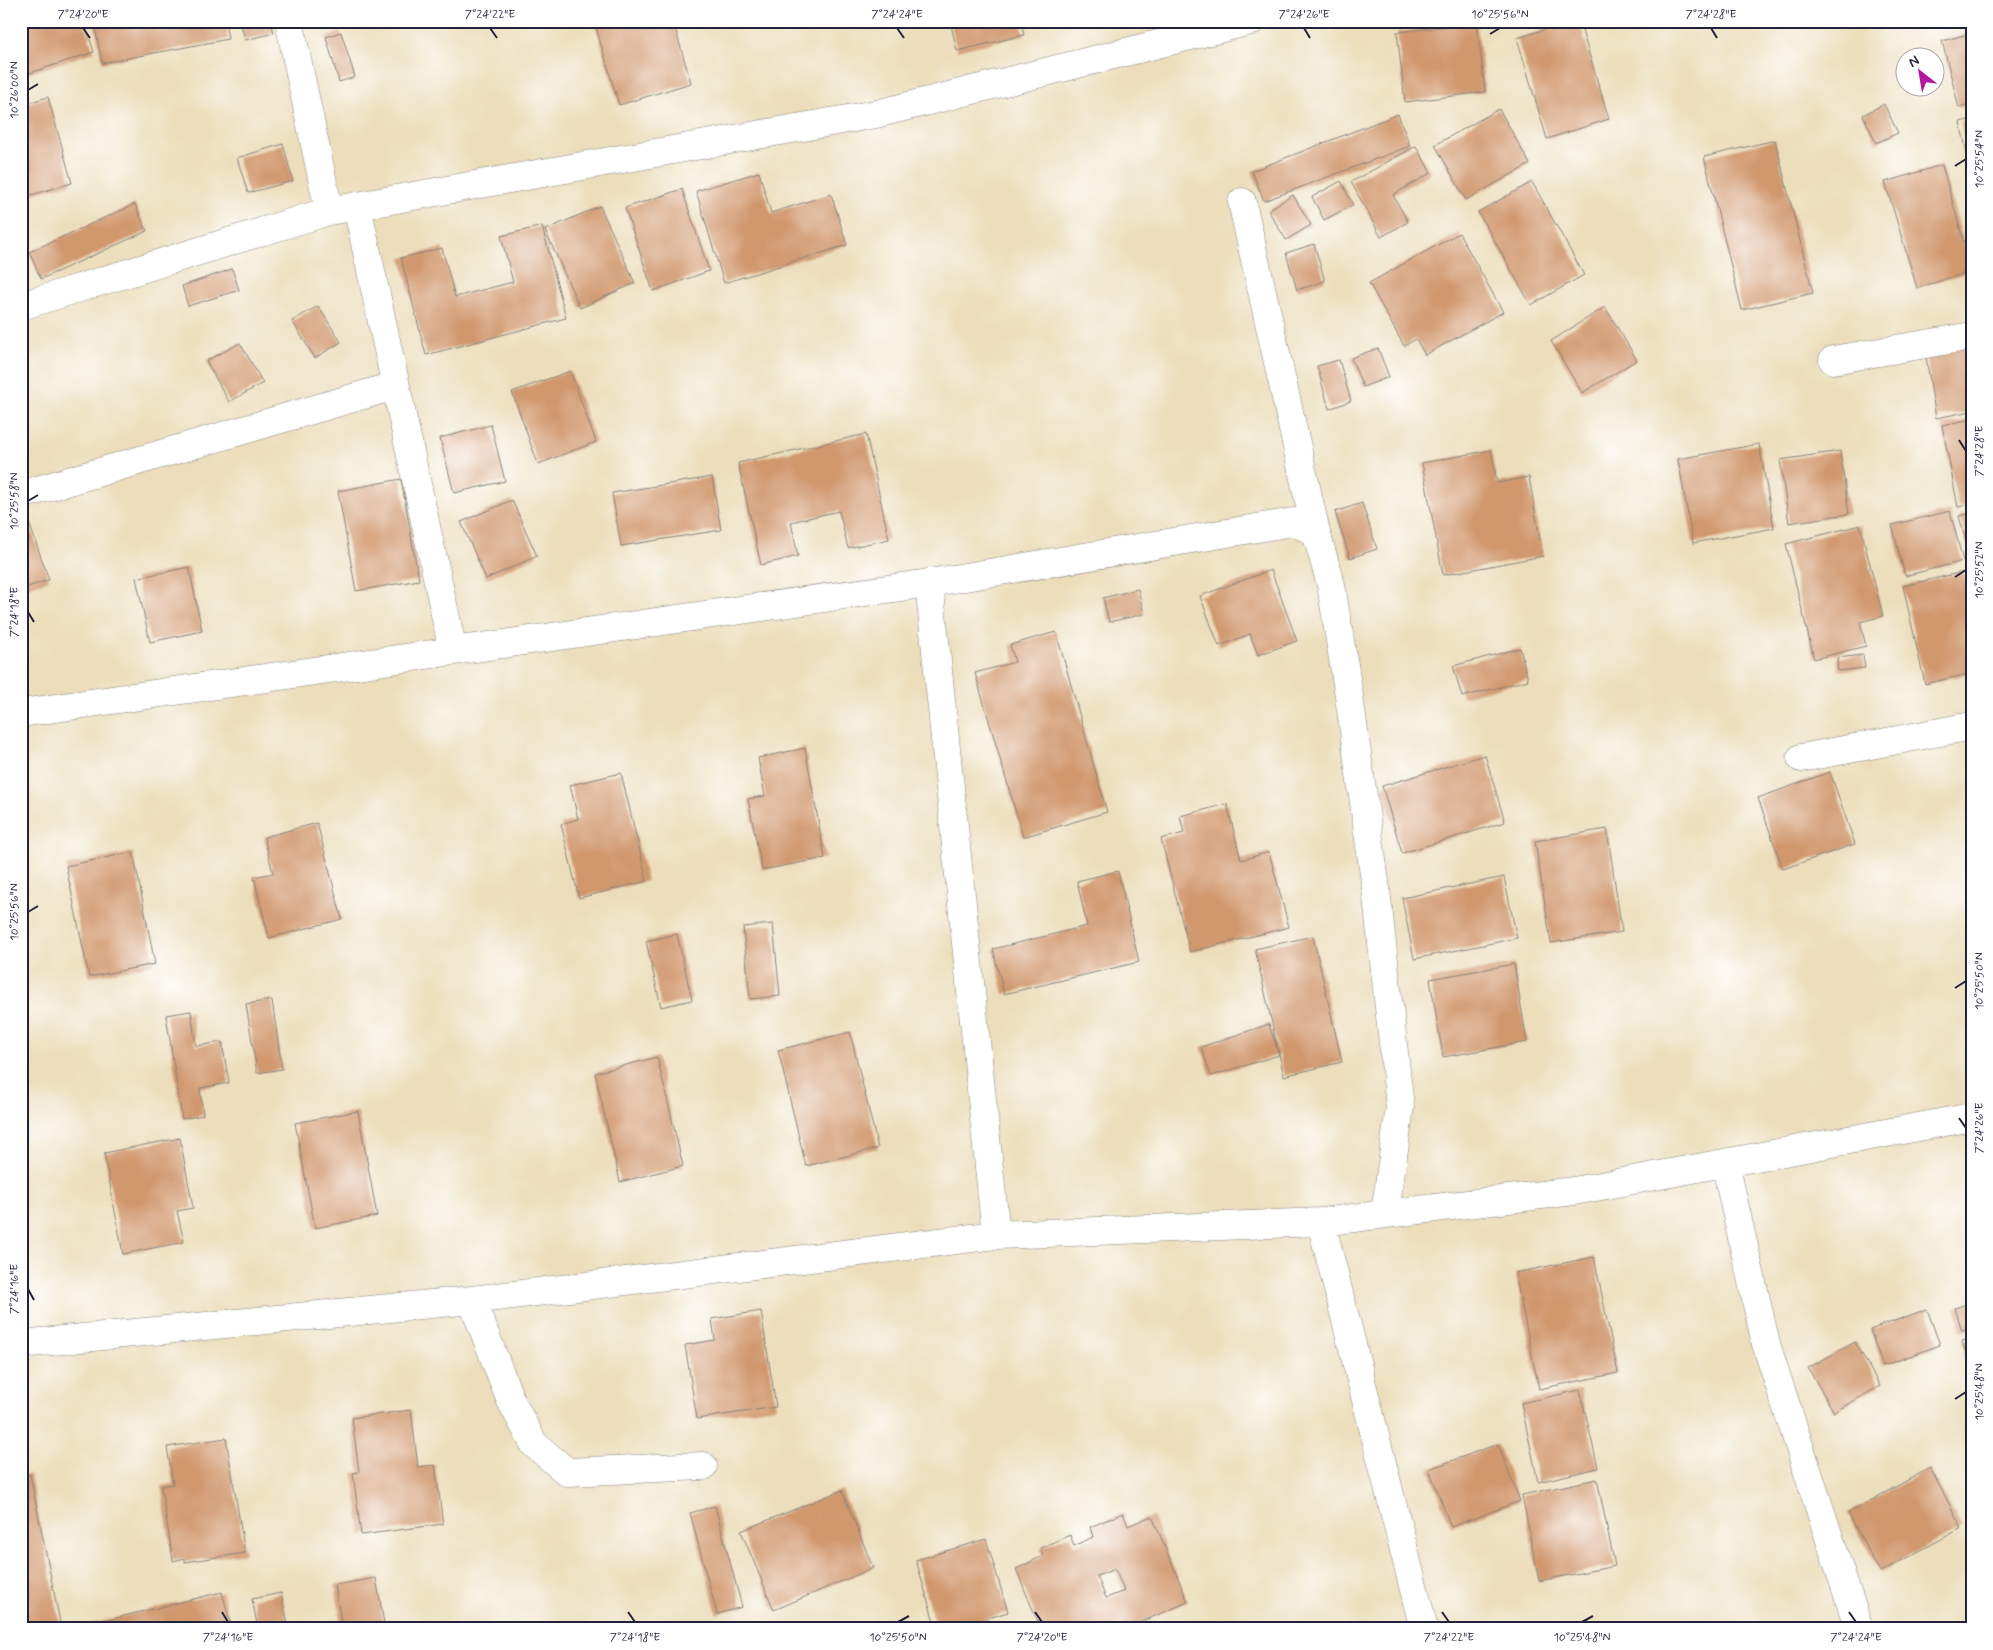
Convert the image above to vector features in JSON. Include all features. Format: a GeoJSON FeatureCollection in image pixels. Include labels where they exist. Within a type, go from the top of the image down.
{"type":"FeatureCollection","features":[{"type":"Feature","properties":{"kind":"street"},"geometry":{"type":"LineString","coordinates":[[289,21],[329,211]]}},
{"type":"Feature","properties":{"kind":"street"},"geometry":{"type":"LineString","coordinates":[[21,306],[329,211],[876,114],[1251,21]]}},
{"type":"Feature","properties":{"kind":"street"},"geometry":{"type":"LineString","coordinates":[[1242,202],[1316,532],[1331,584],[1349,696],[1376,889],[1400,1107],[1385,1213]]}},
{"type":"Feature","properties":{"kind":"street"},"geometry":{"type":"LineString","coordinates":[[357,206],[394,386],[453,651]]}},
{"type":"Feature","properties":{"kind":"street"},"geometry":{"type":"LineString","coordinates":[[1832,360],[1972,336]]}},
{"type":"Feature","properties":{"kind":"street"},"geometry":{"type":"LineString","coordinates":[[21,495],[394,386]]}},
{"type":"Feature","properties":{"kind":"street"},"geometry":{"type":"LineString","coordinates":[[21,713],[929,582],[1293,522],[1316,532]]}},
{"type":"Feature","properties":{"kind":"street"},"geometry":{"type":"LineString","coordinates":[[929,582],[996,1235]]}},
{"type":"Feature","properties":{"kind":"street"},"geometry":{"type":"LineString","coordinates":[[1801,758],[1972,726]]}},
{"type":"Feature","properties":{"kind":"street"},"geometry":{"type":"LineString","coordinates":[[21,1344],[472,1300],[996,1235],[1321,1222],[1574,1191],[1972,1117]]}},
{"type":"Feature","properties":{"kind":"street"},"geometry":{"type":"LineString","coordinates":[[1725,1163],[1766,1344],[1859,1629]]}},
{"type":"Feature","properties":{"kind":"street"},"geometry":{"type":"LineString","coordinates":[[1321,1222],[1424,1629]]}},
{"type":"Feature","properties":{"kind":"street"},"geometry":{"type":"LineString","coordinates":[[472,1300],[510,1400],[534,1444],[566,1472],[703,1466]]}},
{"type":"Feature","properties":{"kind":"building"},"geometry":{"type":"Polygon","coordinates":[[[21,21],[84,21],[94,52],[21,76],[21,21]]]}},
{"type":"Feature","properties":{"kind":"building"},"geometry":{"type":"Polygon","coordinates":[[[94,21],[225,21],[228,39],[102,63],[94,21]]]}},
{"type":"Feature","properties":{"kind":"building"},"geometry":{"type":"Polygon","coordinates":[[[240,21],[271,21],[274,33],[245,40],[240,21]]]}},
{"type":"Feature","properties":{"kind":"building"},"geometry":{"type":"Polygon","coordinates":[[[594,21],[673,21],[691,83],[619,105],[594,21]]]}},
{"type":"Feature","properties":{"kind":"building"},"geometry":{"type":"Polygon","coordinates":[[[950,21],[1021,21],[1024,35],[957,51],[950,21]]]}},
{"type":"Feature","properties":{"kind":"building"},"geometry":{"type":"Polygon","coordinates":[[[1572,21],[1579,21],[1609,119],[1547,139],[1517,38],[1572,21]]]}},
{"type":"Feature","properties":{"kind":"building"},"geometry":{"type":"Polygon","coordinates":[[[1477,23],[1485,92],[1405,102],[1397,32],[1477,23]]]}},
{"type":"Feature","properties":{"kind":"building"},"geometry":{"type":"Polygon","coordinates":[[[341,32],[355,77],[339,82],[326,37],[341,32]]]}},
{"type":"Feature","properties":{"kind":"building"},"geometry":{"type":"Polygon","coordinates":[[[1972,33],[1972,104],[1959,108],[1946,57],[1946,48],[1944,48],[1942,41],[1972,33]]]}},
{"type":"Feature","properties":{"kind":"building"},"geometry":{"type":"Polygon","coordinates":[[[48,97],[72,183],[21,198],[21,105],[48,97]]]}},
{"type":"Feature","properties":{"kind":"building"},"geometry":{"type":"Polygon","coordinates":[[[1884,104],[1898,133],[1876,143],[1863,115],[1884,104]]]}},
{"type":"Feature","properties":{"kind":"building"},"geometry":{"type":"Polygon","coordinates":[[[1499,109],[1530,164],[1466,200],[1435,145],[1499,109]]]}},
{"type":"Feature","properties":{"kind":"building"},"geometry":{"type":"Polygon","coordinates":[[[1398,114],[1410,146],[1264,201],[1252,171],[1398,114]]]}},
{"type":"Feature","properties":{"kind":"building"},"geometry":{"type":"Polygon","coordinates":[[[1972,119],[1972,171],[1971,171],[1960,122],[1972,119]]]}},
{"type":"Feature","properties":{"kind":"building"},"geometry":{"type":"Polygon","coordinates":[[[1775,140],[1813,293],[1742,310],[1704,157],[1775,140]]]}},
{"type":"Feature","properties":{"kind":"building"},"geometry":{"type":"Polygon","coordinates":[[[283,144],[293,181],[248,193],[237,158],[283,144]]]}},
{"type":"Feature","properties":{"kind":"building"},"geometry":{"type":"Polygon","coordinates":[[[1416,146],[1431,173],[1393,195],[1408,222],[1381,237],[1351,182],[1416,146]]]}},
{"type":"Feature","properties":{"kind":"building"},"geometry":{"type":"Polygon","coordinates":[[[1942,165],[1972,271],[1917,288],[1885,182],[1942,165]]]}},
{"type":"Feature","properties":{"kind":"building"},"geometry":{"type":"Polygon","coordinates":[[[759,172],[771,213],[831,194],[847,245],[724,283],[696,191],[759,172]]]}},
{"type":"Feature","properties":{"kind":"building"},"geometry":{"type":"Polygon","coordinates":[[[1341,181],[1353,205],[1324,220],[1312,197],[1341,181]]]}},
{"type":"Feature","properties":{"kind":"building"},"geometry":{"type":"Polygon","coordinates":[[[1532,182],[1584,275],[1531,305],[1478,212],[1532,182]]]}},
{"type":"Feature","properties":{"kind":"building"},"geometry":{"type":"Polygon","coordinates":[[[682,189],[709,271],[653,291],[625,208],[682,189]]]}},
{"type":"Feature","properties":{"kind":"building"},"geometry":{"type":"Polygon","coordinates":[[[1293,195],[1311,225],[1286,240],[1268,210],[1293,195]]]}},
{"type":"Feature","properties":{"kind":"building"},"geometry":{"type":"Polygon","coordinates":[[[135,204],[147,231],[41,279],[29,252],[135,204]]]}},
{"type":"Feature","properties":{"kind":"building"},"geometry":{"type":"Polygon","coordinates":[[[600,206],[635,283],[580,308],[545,230],[600,206]]]}},
{"type":"Feature","properties":{"kind":"building"},"geometry":{"type":"Polygon","coordinates":[[[542,226],[566,318],[426,355],[401,258],[442,248],[455,297],[513,282],[501,236],[542,226]]]}},
{"type":"Feature","properties":{"kind":"building"},"geometry":{"type":"Polygon","coordinates":[[[1459,233],[1503,312],[1425,355],[1416,339],[1404,346],[1369,283],[1459,233]]]}},
{"type":"Feature","properties":{"kind":"building"},"geometry":{"type":"Polygon","coordinates":[[[1314,244],[1325,281],[1297,290],[1286,253],[1314,244]]]}},
{"type":"Feature","properties":{"kind":"building"},"geometry":{"type":"Polygon","coordinates":[[[232,269],[239,290],[188,306],[182,286],[232,269]]]}},
{"type":"Feature","properties":{"kind":"building"},"geometry":{"type":"Polygon","coordinates":[[[318,306],[341,342],[315,358],[292,321],[318,306]]]}},
{"type":"Feature","properties":{"kind":"building"},"geometry":{"type":"Polygon","coordinates":[[[1605,307],[1637,360],[1582,393],[1551,341],[1605,307]]]}},
{"type":"Feature","properties":{"kind":"building"},"geometry":{"type":"Polygon","coordinates":[[[240,343],[263,383],[229,402],[206,361],[240,343]]]}},
{"type":"Feature","properties":{"kind":"building"},"geometry":{"type":"Polygon","coordinates":[[[1972,343],[1972,411],[1936,418],[1925,351],[1972,343]]]}},
{"type":"Feature","properties":{"kind":"building"},"geometry":{"type":"Polygon","coordinates":[[[1378,348],[1389,377],[1363,387],[1351,358],[1378,348]]]}},
{"type":"Feature","properties":{"kind":"building"},"geometry":{"type":"Polygon","coordinates":[[[1339,360],[1351,401],[1329,409],[1317,366],[1339,360]]]}},
{"type":"Feature","properties":{"kind":"building"},"geometry":{"type":"Polygon","coordinates":[[[570,371],[596,442],[538,464],[512,392],[570,371]]]}},
{"type":"Feature","properties":{"kind":"building"},"geometry":{"type":"Polygon","coordinates":[[[1972,419],[1972,504],[1958,507],[1942,425],[1972,419]]]}},
{"type":"Feature","properties":{"kind":"building"},"geometry":{"type":"Polygon","coordinates":[[[491,425],[505,481],[454,493],[440,438],[491,425]]]}},
{"type":"Feature","properties":{"kind":"building"},"geometry":{"type":"Polygon","coordinates":[[[866,434],[889,539],[848,548],[839,511],[791,522],[798,556],[761,565],[738,463],[866,434]]]}},
{"type":"Feature","properties":{"kind":"building"},"geometry":{"type":"Polygon","coordinates":[[[1759,444],[1774,528],[1693,543],[1678,459],[1759,444]]]}},
{"type":"Feature","properties":{"kind":"building"},"geometry":{"type":"Polygon","coordinates":[[[1491,450],[1497,483],[1529,477],[1543,556],[1443,575],[1422,463],[1491,450]]]}},
{"type":"Feature","properties":{"kind":"building"},"geometry":{"type":"Polygon","coordinates":[[[1840,451],[1849,514],[1789,523],[1780,460],[1840,451]]]}},
{"type":"Feature","properties":{"kind":"building"},"geometry":{"type":"Polygon","coordinates":[[[712,477],[721,530],[621,546],[612,493],[712,477]]]}},
{"type":"Feature","properties":{"kind":"building"},"geometry":{"type":"Polygon","coordinates":[[[401,479],[419,580],[356,591],[338,491],[401,479]]]}},
{"type":"Feature","properties":{"kind":"building"},"geometry":{"type":"Polygon","coordinates":[[[512,500],[537,556],[486,579],[461,522],[512,500]]]}},
{"type":"Feature","properties":{"kind":"building"},"geometry":{"type":"Polygon","coordinates":[[[1362,503],[1377,549],[1350,558],[1335,512],[1362,503]]]}},
{"type":"Feature","properties":{"kind":"building"},"geometry":{"type":"Polygon","coordinates":[[[1950,511],[1963,561],[1905,576],[1892,525],[1950,511]]]}},
{"type":"Feature","properties":{"kind":"building"},"geometry":{"type":"Polygon","coordinates":[[[1972,513],[1972,560],[1971,560],[1959,516],[1972,513]]]}},
{"type":"Feature","properties":{"kind":"building"},"geometry":{"type":"Polygon","coordinates":[[[29,523],[49,580],[21,589],[21,526],[29,523]]]}},
{"type":"Feature","properties":{"kind":"building"},"geometry":{"type":"Polygon","coordinates":[[[1860,525],[1883,616],[1860,622],[1866,646],[1814,659],[1786,544],[1860,525]]]}},
{"type":"Feature","properties":{"kind":"building"},"geometry":{"type":"Polygon","coordinates":[[[189,567],[202,631],[150,642],[136,578],[189,567]]]}},
{"type":"Feature","properties":{"kind":"building"},"geometry":{"type":"Polygon","coordinates":[[[1271,570],[1297,641],[1258,655],[1250,634],[1219,646],[1200,596],[1271,570]]]}},
{"type":"Feature","properties":{"kind":"building"},"geometry":{"type":"Polygon","coordinates":[[[1963,572],[1972,611],[1972,673],[1925,684],[1903,586],[1963,572]]]}},
{"type":"Feature","properties":{"kind":"building"},"geometry":{"type":"Polygon","coordinates":[[[1138,589],[1144,614],[1109,622],[1103,598],[1138,589]]]}},
{"type":"Feature","properties":{"kind":"building"},"geometry":{"type":"Polygon","coordinates":[[[1056,632],[1107,812],[1023,837],[975,673],[1015,662],[1010,645],[1056,632]]]}},
{"type":"Feature","properties":{"kind":"building"},"geometry":{"type":"Polygon","coordinates":[[[1520,648],[1528,680],[1462,697],[1453,666],[1520,648]]]}},
{"type":"Feature","properties":{"kind":"building"},"geometry":{"type":"Polygon","coordinates":[[[1863,655],[1865,668],[1838,671],[1837,658],[1863,655]]]}},
{"type":"Feature","properties":{"kind":"building"},"geometry":{"type":"Polygon","coordinates":[[[805,748],[825,858],[762,870],[748,799],[765,796],[758,758],[805,748]]]}},
{"type":"Feature","properties":{"kind":"building"},"geometry":{"type":"Polygon","coordinates":[[[1485,755],[1505,822],[1402,853],[1382,786],[1485,755]]]}},
{"type":"Feature","properties":{"kind":"building"},"geometry":{"type":"Polygon","coordinates":[[[1830,772],[1855,844],[1783,869],[1758,798],[1830,772]]]}},
{"type":"Feature","properties":{"kind":"building"},"geometry":{"type":"Polygon","coordinates":[[[621,773],[647,881],[579,898],[561,824],[578,819],[570,785],[621,773]]]}},
{"type":"Feature","properties":{"kind":"building"},"geometry":{"type":"Polygon","coordinates":[[[1227,804],[1241,860],[1269,852],[1289,927],[1190,952],[1161,839],[1184,833],[1180,816],[1227,804]]]}},
{"type":"Feature","properties":{"kind":"building"},"geometry":{"type":"Polygon","coordinates":[[[317,823],[342,919],[269,938],[254,877],[273,873],[264,837],[317,823]]]}},
{"type":"Feature","properties":{"kind":"building"},"geometry":{"type":"Polygon","coordinates":[[[1607,829],[1622,932],[1551,943],[1535,841],[1607,829]]]}},
{"type":"Feature","properties":{"kind":"building"},"geometry":{"type":"Polygon","coordinates":[[[133,852],[155,964],[89,977],[66,866],[133,852]]]}},
{"type":"Feature","properties":{"kind":"building"},"geometry":{"type":"Polygon","coordinates":[[[1118,871],[1139,962],[1004,994],[993,949],[1087,926],[1077,881],[1118,871]]]}},
{"type":"Feature","properties":{"kind":"building"},"geometry":{"type":"Polygon","coordinates":[[[1504,877],[1517,938],[1414,959],[1402,898],[1504,877]]]}},
{"type":"Feature","properties":{"kind":"building"},"geometry":{"type":"Polygon","coordinates":[[[773,924],[780,996],[750,999],[743,927],[773,924]]]}},
{"type":"Feature","properties":{"kind":"building"},"geometry":{"type":"Polygon","coordinates":[[[677,934],[692,1000],[661,1007],[646,941],[677,934]]]}},
{"type":"Feature","properties":{"kind":"building"},"geometry":{"type":"Polygon","coordinates":[[[1313,936],[1342,1062],[1284,1076],[1255,949],[1313,936]]]}},
{"type":"Feature","properties":{"kind":"building"},"geometry":{"type":"Polygon","coordinates":[[[1514,964],[1527,1042],[1443,1057],[1430,979],[1514,964]]]}},
{"type":"Feature","properties":{"kind":"building"},"geometry":{"type":"Polygon","coordinates":[[[272,1000],[282,1069],[257,1073],[246,1004],[272,1000]]]}},
{"type":"Feature","properties":{"kind":"building"},"geometry":{"type":"Polygon","coordinates":[[[191,1011],[196,1046],[222,1042],[229,1083],[200,1088],[203,1115],[182,1119],[166,1015],[191,1011]]]}},
{"type":"Feature","properties":{"kind":"building"},"geometry":{"type":"Polygon","coordinates":[[[1269,1024],[1279,1055],[1211,1076],[1201,1047],[1269,1024]]]}},
{"type":"Feature","properties":{"kind":"building"},"geometry":{"type":"Polygon","coordinates":[[[850,1032],[878,1148],[806,1166],[778,1050],[850,1032]]]}},
{"type":"Feature","properties":{"kind":"building"},"geometry":{"type":"Polygon","coordinates":[[[657,1057],[683,1166],[620,1182],[595,1073],[657,1057]]]}},
{"type":"Feature","properties":{"kind":"building"},"geometry":{"type":"Polygon","coordinates":[[[358,1111],[377,1216],[315,1228],[295,1123],[358,1111]]]}},
{"type":"Feature","properties":{"kind":"building"},"geometry":{"type":"Polygon","coordinates":[[[180,1138],[193,1208],[177,1211],[184,1242],[123,1254],[104,1153],[180,1138]]]}},
{"type":"Feature","properties":{"kind":"building"},"geometry":{"type":"Polygon","coordinates":[[[1594,1257],[1618,1373],[1539,1389],[1515,1273],[1594,1257]]]}},
{"type":"Feature","properties":{"kind":"building"},"geometry":{"type":"Polygon","coordinates":[[[1972,1302],[1972,1328],[1962,1331],[1955,1308],[1972,1302]]]}},
{"type":"Feature","properties":{"kind":"building"},"geometry":{"type":"Polygon","coordinates":[[[1927,1309],[1940,1345],[1883,1366],[1870,1330],[1927,1309]]]}},
{"type":"Feature","properties":{"kind":"building"},"geometry":{"type":"Polygon","coordinates":[[[761,1311],[776,1407],[697,1419],[685,1345],[715,1340],[712,1319],[761,1311]]]}},
{"type":"Feature","properties":{"kind":"building"},"geometry":{"type":"Polygon","coordinates":[[[1972,1338],[1972,1369],[1971,1369],[1962,1341],[1972,1338]]]}},
{"type":"Feature","properties":{"kind":"building"},"geometry":{"type":"Polygon","coordinates":[[[1855,1342],[1880,1386],[1834,1412],[1808,1368],[1855,1342]]]}},
{"type":"Feature","properties":{"kind":"building"},"geometry":{"type":"Polygon","coordinates":[[[1580,1390],[1598,1468],[1538,1482],[1521,1403],[1580,1390]]]}},
{"type":"Feature","properties":{"kind":"building"},"geometry":{"type":"Polygon","coordinates":[[[411,1410],[418,1467],[435,1465],[443,1524],[361,1535],[353,1473],[359,1472],[352,1418],[411,1410]]]}},
{"type":"Feature","properties":{"kind":"building"},"geometry":{"type":"Polygon","coordinates":[[[226,1438],[245,1553],[185,1562],[185,1558],[173,1561],[161,1486],[173,1484],[167,1447],[226,1438]]]}},
{"type":"Feature","properties":{"kind":"building"},"geometry":{"type":"Polygon","coordinates":[[[1498,1444],[1520,1501],[1451,1527],[1429,1469],[1498,1444]]]}},
{"type":"Feature","properties":{"kind":"building"},"geometry":{"type":"Polygon","coordinates":[[[1930,1468],[1962,1528],[1880,1572],[1848,1513],[1930,1468]]]}},
{"type":"Feature","properties":{"kind":"building"},"geometry":{"type":"Polygon","coordinates":[[[30,1474],[61,1627],[50,1629],[21,1629],[21,1476],[30,1474]]]}},
{"type":"Feature","properties":{"kind":"building"},"geometry":{"type":"Polygon","coordinates":[[[1597,1479],[1615,1566],[1539,1581],[1522,1495],[1597,1479]]]}},
{"type":"Feature","properties":{"kind":"building"},"geometry":{"type":"Polygon","coordinates":[[[842,1490],[873,1568],[774,1610],[741,1531],[842,1490]]]}},
{"type":"Feature","properties":{"kind":"building"},"geometry":{"type":"Polygon","coordinates":[[[715,1506],[742,1607],[717,1614],[690,1513],[715,1506]]]}},
{"type":"Feature","properties":{"kind":"building"},"geometry":{"type":"Polygon","coordinates":[[[1123,1513],[1128,1526],[1152,1516],[1188,1602],[1125,1629],[1041,1629],[1016,1569],[1043,1556],[1040,1548],[1070,1535],[1074,1546],[1093,1537],[1090,1527],[1123,1513]],[[1115,1569],[1097,1576],[1106,1598],[1124,1591],[1115,1569]]]}},
{"type":"Feature","properties":{"kind":"building"},"geometry":{"type":"Polygon","coordinates":[[[986,1539],[1008,1612],[953,1629],[936,1629],[916,1560],[986,1539]]]}},
{"type":"Feature","properties":{"kind":"building"},"geometry":{"type":"Polygon","coordinates":[[[376,1578],[385,1629],[342,1629],[335,1585],[376,1578]]]}},
{"type":"Feature","properties":{"kind":"building"},"geometry":{"type":"Polygon","coordinates":[[[222,1592],[232,1629],[88,1629],[87,1625],[222,1592]]]}},
{"type":"Feature","properties":{"kind":"building"},"geometry":{"type":"Polygon","coordinates":[[[281,1593],[289,1629],[258,1629],[252,1599],[281,1593]]]}}]}
